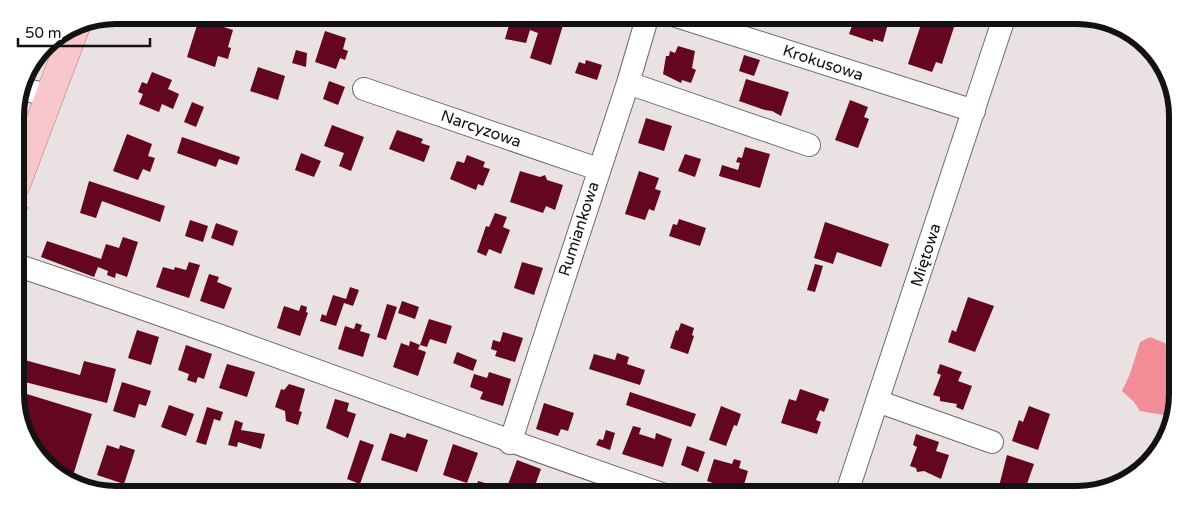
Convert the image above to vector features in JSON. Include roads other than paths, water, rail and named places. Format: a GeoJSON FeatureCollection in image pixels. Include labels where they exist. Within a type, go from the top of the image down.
{"type":"FeatureCollection","features":[{"type":"Feature","properties":{"kind":"main road"},"geometry":{"type":"LineString","coordinates":[[24,164],[73,35]]}},
{"type":"Feature","properties":{"kind":"street","name":"Rumiankowa"},"geometry":{"type":"LineString","coordinates":[[510,442],[598,169],[628,83],[645,24]]}},
{"type":"Feature","properties":{"kind":"street","name":"Krokusowa"},"geometry":{"type":"LineString","coordinates":[[701,24],[974,111]]}},
{"type":"Feature","properties":{"kind":"street","name":"Miętowa"},"geometry":{"type":"LineString","coordinates":[[849,486],[1002,24]]}},
{"type":"Feature","properties":{"kind":"street"},"geometry":{"type":"LineString","coordinates":[[628,83],[810,145]]}},
{"type":"Feature","properties":{"kind":"street","name":"Narcyzowa"},"geometry":{"type":"LineString","coordinates":[[364,89],[598,169]]}},
{"type":"Feature","properties":{"kind":"street"},"geometry":{"type":"LineString","coordinates":[[28,90],[50,95]]}},
{"type":"Feature","properties":{"kind":"street"},"geometry":{"type":"LineString","coordinates":[[24,268],[120,300],[510,442],[639,486]]}},
{"type":"Feature","properties":{"kind":"street"},"geometry":{"type":"LineString","coordinates":[[877,400],[992,442]]}}]}
